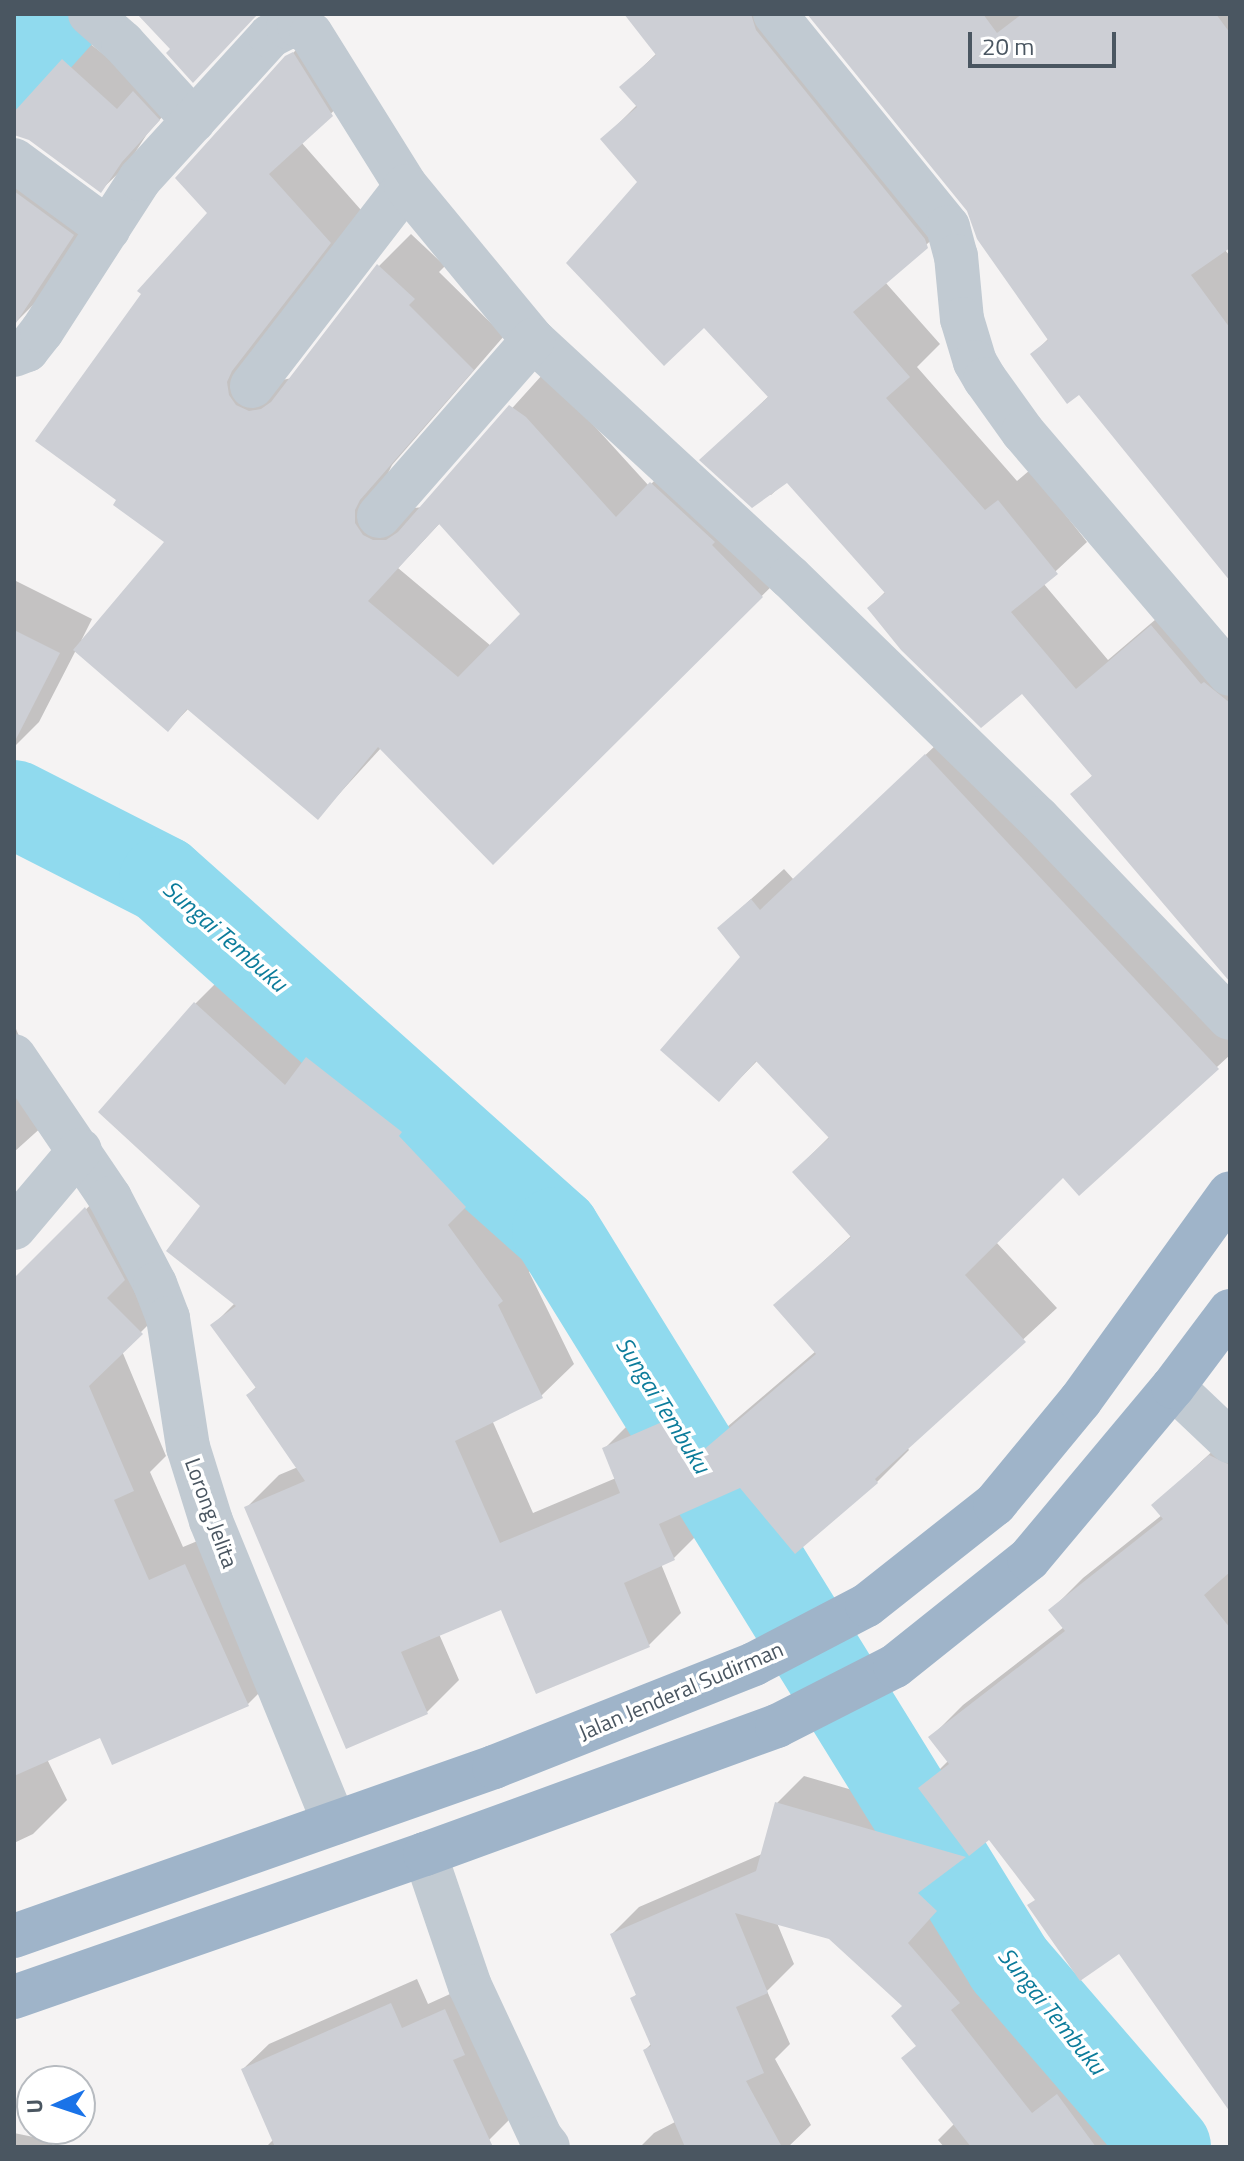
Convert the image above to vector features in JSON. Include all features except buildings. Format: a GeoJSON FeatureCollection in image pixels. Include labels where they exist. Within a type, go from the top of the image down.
{"type":"FeatureCollection","features":[{"type":"Feature","properties":{"kind":"highway","name":"Jalan Jenderal Sudirman"},"geometry":{"type":"LineString","coordinates":[[14,1936],[494,1767],[754,1664],[867,1605],[995,1504],[1218,1240],[1230,1193]]}},
{"type":"Feature","properties":{"kind":"highway"},"geometry":{"type":"LineString","coordinates":[[14,1997],[425,1854],[777,1726],[895,1666],[1029,1559],[1173,1387],[1230,1311]]}},
{"type":"Feature","properties":{"kind":"street"},"geometry":{"type":"LineString","coordinates":[[90,14],[123,43],[194,121]]}},
{"type":"Feature","properties":{"kind":"street"},"geometry":{"type":"LineString","coordinates":[[775,14],[948,227],[956,256],[962,319],[975,362],[985,379],[1023,432],[1230,674]]}},
{"type":"Feature","properties":{"kind":"street"},"geometry":{"type":"LineString","coordinates":[[14,355],[27,350],[42,331],[140,179],[270,36],[288,27],[299,26],[311,34],[406,186],[533,340],[790,577],[1027,807],[1230,1018]]}},
{"type":"Feature","properties":{"kind":"street"},"geometry":{"type":"LineString","coordinates":[[14,160],[108,229]]}},
{"type":"Feature","properties":{"kind":"street"},"geometry":{"type":"LineString","coordinates":[[252,386],[406,186]]}},
{"type":"Feature","properties":{"kind":"street"},"geometry":{"type":"LineString","coordinates":[[379,516],[533,340]]}},
{"type":"Feature","properties":{"kind":"street","name":"Lorong Jelita"},"geometry":{"type":"LineString","coordinates":[[14,1056],[110,1198],[168,1318],[188,1447],[211,1521],[334,1823]]}},
{"type":"Feature","properties":{"kind":"street"},"geometry":{"type":"LineString","coordinates":[[14,1228],[80,1150]]}},
{"type":"Feature","properties":{"kind":"street"},"geometry":{"type":"LineString","coordinates":[[1173,1387],[1230,1441]]}},
{"type":"Feature","properties":{"kind":"street"},"geometry":{"type":"LineString","coordinates":[[425,1854],[470,1986],[548,2147]]}},
{"type":"Feature","properties":{"kind":"waterway"},"geometry":{"type":"LineString","coordinates":[[14,65],[60,14]]}},
{"type":"Feature","properties":{"kind":"waterway","name":"Sungai Tembuku"},"geometry":{"type":"LineString","coordinates":[[14,804],[163,880],[556,1231],[1009,1964],[1167,2147]]}}]}
